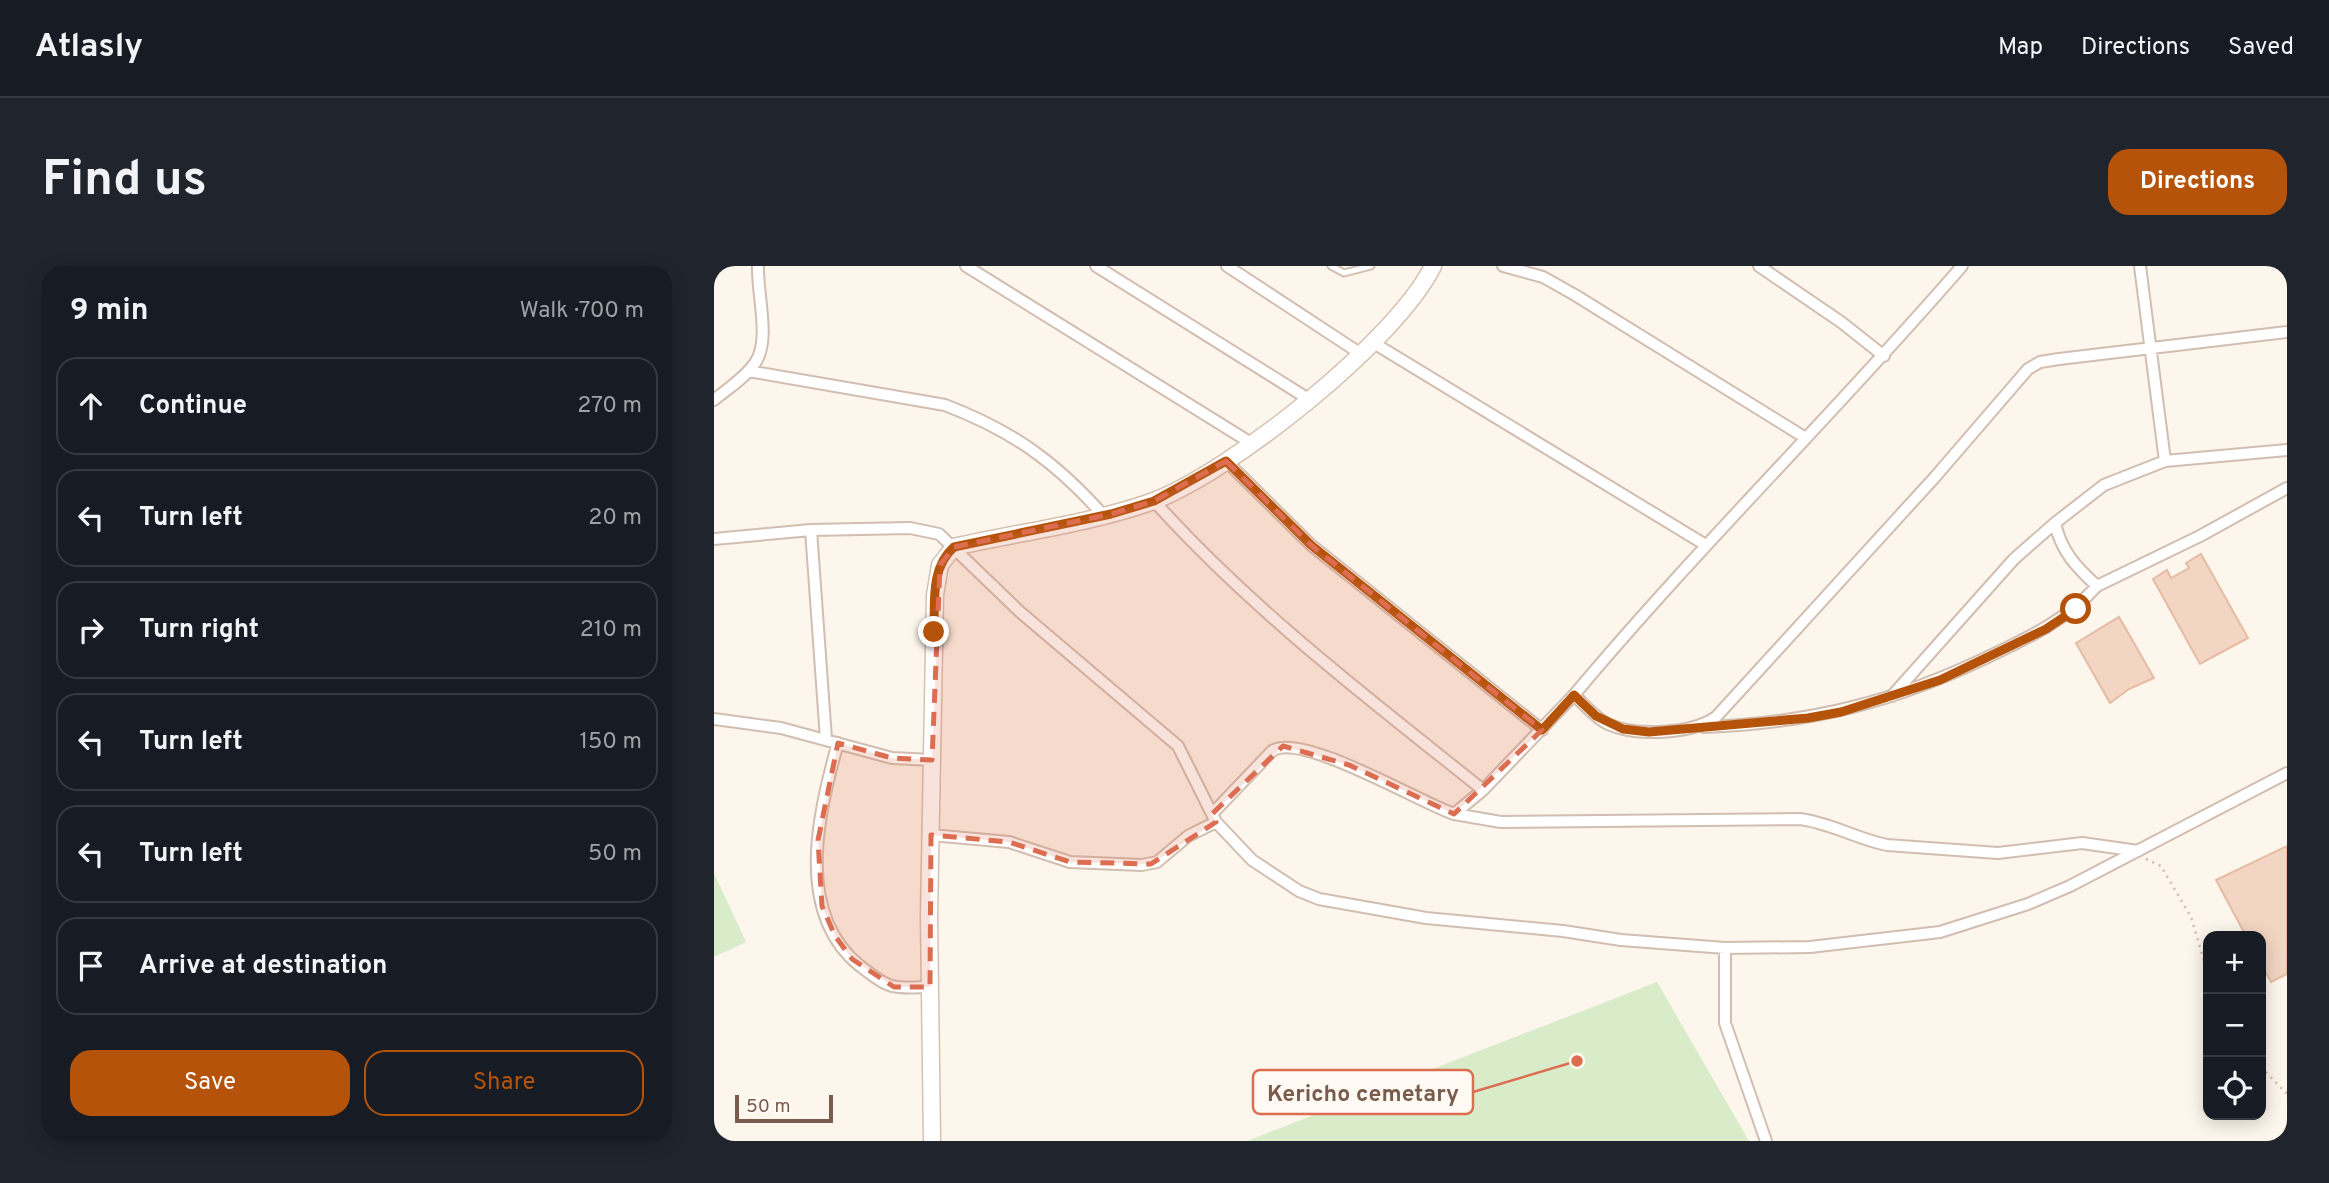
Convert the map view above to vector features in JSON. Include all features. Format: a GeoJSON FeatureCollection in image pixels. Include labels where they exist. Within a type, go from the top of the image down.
{"type":"FeatureCollection","features":[{"type":"Feature","properties":{"kind":"street"},"geometry":{"type":"LineString","coordinates":[[714,400],[756,362],[764,335],[757,291],[758,266]]}},
{"type":"Feature","properties":{"kind":"street"},"geometry":{"type":"LineString","coordinates":[[966,266],[1251,443]]}},
{"type":"Feature","properties":{"kind":"street"},"geometry":{"type":"LineString","coordinates":[[1096,266],[1310,400]]}},
{"type":"Feature","properties":{"kind":"street"},"geometry":{"type":"LineString","coordinates":[[1227,266],[1704,544]]}},
{"type":"Feature","properties":{"kind":"street"},"geometry":{"type":"LineString","coordinates":[[932,1141],[930,835],[936,580],[944,555],[954,547],[1104,516],[1154,501],[1226,461],[1310,400],[1366,348],[1420,288],[1433,266]]}},
{"type":"Feature","properties":{"kind":"street"},"geometry":{"type":"LineString","coordinates":[[1503,266],[1554,283],[1804,437]]}},
{"type":"Feature","properties":{"kind":"street"},"geometry":{"type":"LineString","coordinates":[[1759,266],[1841,322],[1884,356]]}},
{"type":"Feature","properties":{"kind":"street"},"geometry":{"type":"LineString","coordinates":[[1454,814],[1483,790],[1542,730],[1704,544],[1884,356],[1962,266]]}},
{"type":"Feature","properties":{"kind":"street"},"geometry":{"type":"LineString","coordinates":[[2140,266],[2165,461]]}},
{"type":"Feature","properties":{"kind":"street"},"geometry":{"type":"LineString","coordinates":[[1702,727],[1731,702],[2028,369],[2040,362],[2059,359],[2287,332]]}},
{"type":"Feature","properties":{"kind":"street"},"geometry":{"type":"LineString","coordinates":[[748,371],[945,405],[973,416],[1031,446],[1071,479],[1104,516]]}},
{"type":"Feature","properties":{"kind":"street"},"geometry":{"type":"LineString","coordinates":[[1891,696],[2014,559],[2104,485],[2165,461],[2287,450]]}},
{"type":"Feature","properties":{"kind":"street"},"geometry":{"type":"LineString","coordinates":[[1226,461],[1311,545],[1542,730]]}},
{"type":"Feature","properties":{"kind":"street"},"geometry":{"type":"LineString","coordinates":[[1574,695],[1596,716],[1623,729],[1649,732],[1808,718],[1891,696],[1940,680],[2046,629],[2076,609],[2098,586],[2200,536],[2287,488]]}},
{"type":"Feature","properties":{"kind":"street"},"geometry":{"type":"LineString","coordinates":[[1154,501],[1222,574],[1304,647],[1483,790]]}},
{"type":"Feature","properties":{"kind":"street"},"geometry":{"type":"LineString","coordinates":[[2055,523],[2064,551],[2078,569],[2098,586]]}},
{"type":"Feature","properties":{"kind":"street"},"geometry":{"type":"LineString","coordinates":[[714,539],[811,530],[926,529],[939,534],[1020,611],[1178,746],[1214,818],[1235,844],[1272,875],[1319,899],[1426,918],[1563,931],[1621,940],[1725,948],[1810,947],[1940,932],[2028,904],[2138,851],[2287,773]]}},
{"type":"Feature","properties":{"kind":"street"},"geometry":{"type":"LineString","coordinates":[[811,530],[826,739]]}},
{"type":"Feature","properties":{"kind":"street"},"geometry":{"type":"LineString","coordinates":[[714,719],[781,728],[892,758],[932,760]]}},
{"type":"Feature","properties":{"kind":"street"},"geometry":{"type":"LineString","coordinates":[[838,743],[826,784],[818,840],[822,906],[835,936],[852,959],[874,976],[894,987],[930,986]]}},
{"type":"Feature","properties":{"kind":"street"},"geometry":{"type":"LineString","coordinates":[[930,835],[1009,842],[1070,862],[1142,865],[1157,862],[1214,818],[1272,751],[1283,746],[1349,765],[1454,814],[1513,822],[1800,819],[1829,825],[1871,842],[1899,846],[1998,853],[2082,843],[2138,851]]}},
{"type":"Feature","properties":{"kind":"street"},"geometry":{"type":"LineString","coordinates":[[1725,948],[1725,1023],[1766,1141]]}},
{"type":"Feature","properties":{"kind":"lane"},"geometry":{"type":"LineString","coordinates":[[1331,266],[1344,273],[1371,266]]}},
{"type":"Feature","properties":{"kind":"path"},"geometry":{"type":"LineString","coordinates":[[2138,851],[2167,874],[2199,935],[2203,952]]}},
{"type":"Feature","properties":{"kind":"path"},"geometry":{"type":"LineString","coordinates":[[2266,1072],[2287,1094]]}},
{"type":"Feature","properties":{"kind":"highlighted area"},"geometry":{"type":"Polygon","coordinates":[[[1226,461],[1311,545],[1542,730],[1454,814],[1349,765],[1283,746],[1212,814],[1216,822],[1151,864],[1070,862],[1009,842],[931,835],[930,987],[894,987],[852,959],[835,936],[822,906],[818,840],[838,743],[892,758],[932,760],[940,565],[954,547],[1111,514],[1154,501],[1226,461]]]}},
{"type":"Feature","properties":{"kind":"green space"},"geometry":{"type":"Polygon","coordinates":[[[714,873],[746,942],[714,957],[714,873]]]}},
{"type":"Feature","properties":{"kind":"green space"},"geometry":{"type":"Polygon","coordinates":[[[1657,982],[1749,1141],[1247,1141],[1657,982]]]}},
{"type":"Feature","properties":{"kind":"building"},"geometry":{"type":"Polygon","coordinates":[[[2201,554],[2248,638],[2200,664],[2153,579],[2167,570],[2171,578],[2189,568],[2186,563],[2201,554]]]}},
{"type":"Feature","properties":{"kind":"building"},"geometry":{"type":"Polygon","coordinates":[[[2119,617],[2154,678],[2129,689],[2110,703],[2076,643],[2119,617]]]}},
{"type":"Feature","properties":{"kind":"building"},"geometry":{"type":"Polygon","coordinates":[[[2287,846],[2287,974],[2271,982],[2266,973],[2266,931],[2243,931],[2216,880],[2287,846]]]}},
{"type":"Feature","properties":{"kind":"place","name":"Kericho cemetary"},"geometry":{"type":"Point","coordinates":[1577,1061]}},
{"type":"Feature","properties":{"kind":"route"},"geometry":{"type":"LineString","coordinates":[[934,632],[936,580],[944,555],[954,547],[1083,521],[1154,501],[1226,461],[1311,545],[1360,587],[1542,730],[1574,695],[1607,724],[1649,732],[1751,725],[1841,712],[1916,690],[1940,680],[2046,629],[2076,609]]}}]}
